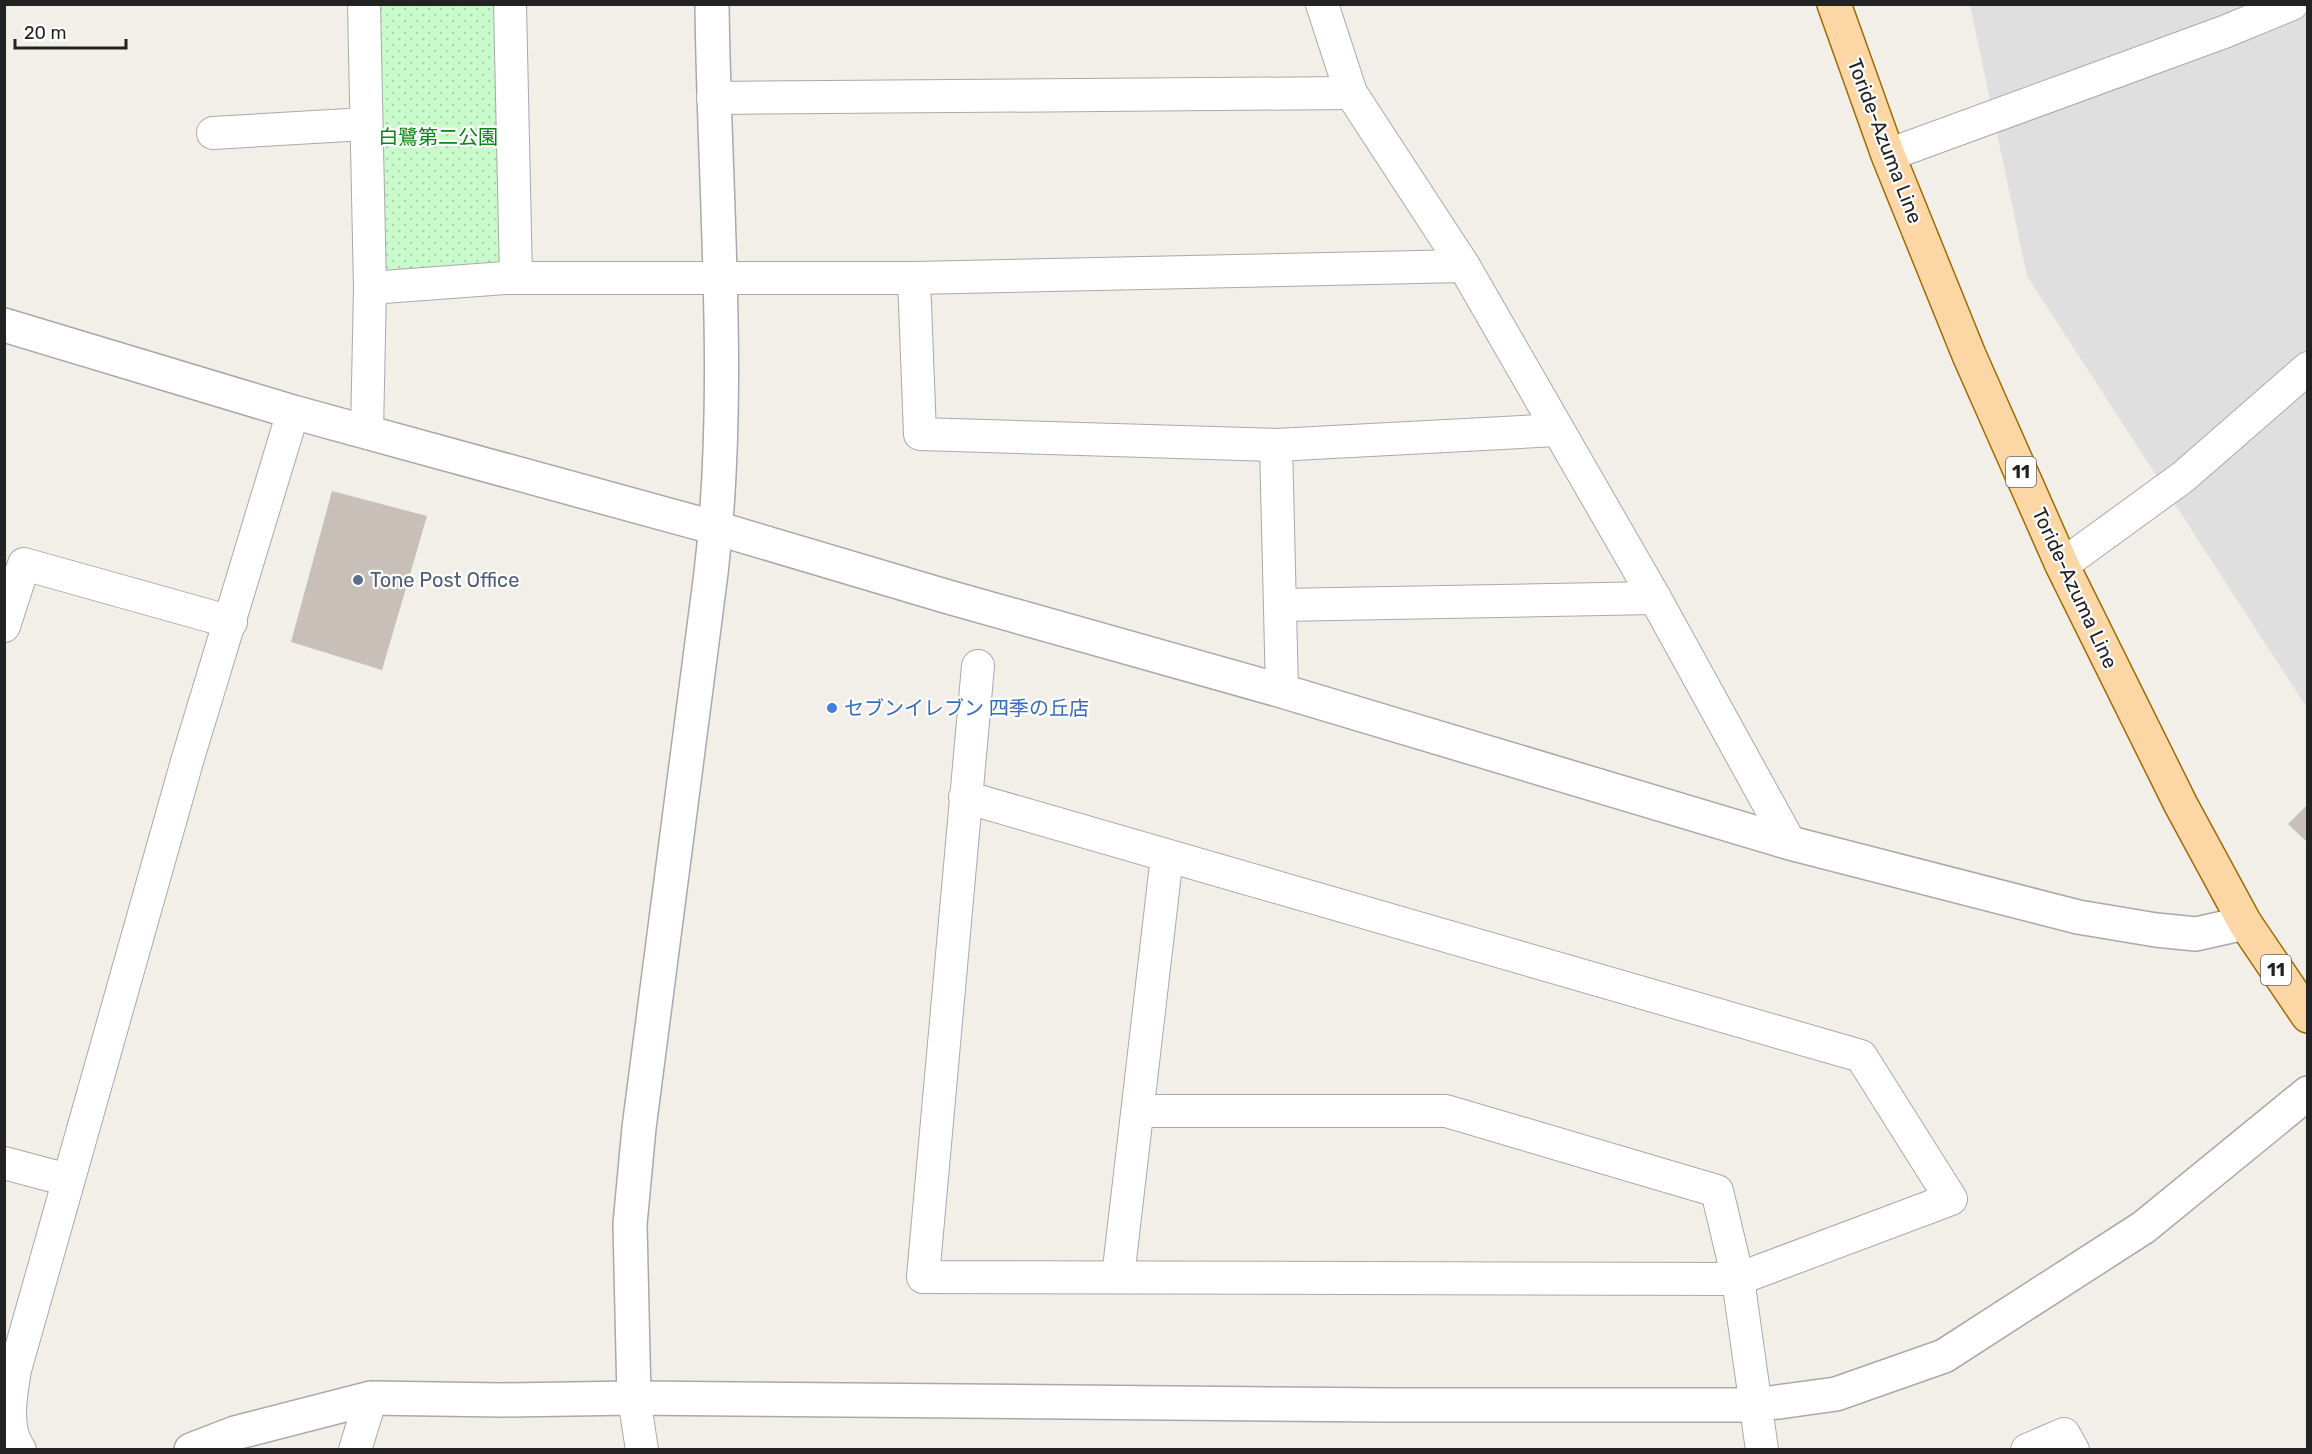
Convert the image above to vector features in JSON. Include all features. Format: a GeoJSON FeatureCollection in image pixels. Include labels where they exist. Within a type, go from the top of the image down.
{"type":"FeatureCollection","features":[{"type":"Feature","properties":{"kind":"main road","name":"Toride-Azuma Line"},"geometry":{"type":"LineString","coordinates":[[1834,4],[1888,155],[1969,355],[2062,565],[2176,795],[2245,923],[2307,1016]]}},
{"type":"Feature","properties":{"kind":"street"},"geometry":{"type":"LineString","coordinates":[[364,4],[370,288],[367,432]]}},
{"type":"Feature","properties":{"kind":"street"},"geometry":{"type":"LineString","coordinates":[[510,4],[516,278]]}},
{"type":"Feature","properties":{"kind":"street"},"geometry":{"type":"LineString","coordinates":[[642,1449],[634,1398],[630,1224],[639,1128],[716,528],[720,481],[721,278],[713,98],[712,4]]}},
{"type":"Feature","properties":{"kind":"street"},"geometry":{"type":"LineString","coordinates":[[1322,4],[1351,93],[1464,266],[1655,598],[1790,843]]}},
{"type":"Feature","properties":{"kind":"street"},"geometry":{"type":"LineString","coordinates":[[1888,155],[2224,32],[2292,4]]}},
{"type":"Feature","properties":{"kind":"street"},"geometry":{"type":"LineString","coordinates":[[713,98],[1351,93]]}},
{"type":"Feature","properties":{"kind":"street"},"geometry":{"type":"LineString","coordinates":[[213,133],[365,124]]}},
{"type":"Feature","properties":{"kind":"street"},"geometry":{"type":"LineString","coordinates":[[370,288],[516,278],[914,278],[1464,266]]}},
{"type":"Feature","properties":{"kind":"street"},"geometry":{"type":"LineString","coordinates":[[914,278],[920,434],[1276,445],[1557,430]]}},
{"type":"Feature","properties":{"kind":"street"},"geometry":{"type":"LineString","coordinates":[[4,325],[293,412],[716,528],[956,599],[1282,691],[1790,843],[2078,917],[2156,930],[2196,933],[2245,923]]}},
{"type":"Feature","properties":{"kind":"street"},"geometry":{"type":"LineString","coordinates":[[2062,565],[2183,477],[2307,368]]}},
{"type":"Feature","properties":{"kind":"street"},"geometry":{"type":"LineString","coordinates":[[20,1449],[15,1442],[9,1405],[15,1370],[188,758],[293,412]]}},
{"type":"Feature","properties":{"kind":"street"},"geometry":{"type":"LineString","coordinates":[[1276,445],[1282,691]]}},
{"type":"Feature","properties":{"kind":"street"},"geometry":{"type":"LineString","coordinates":[[4,626],[24,564],[231,622]]}},
{"type":"Feature","properties":{"kind":"street"},"geometry":{"type":"LineString","coordinates":[[1280,605],[1655,598]]}},
{"type":"Feature","properties":{"kind":"street"},"geometry":{"type":"LineString","coordinates":[[965,797],[1860,1056],[1951,1199],[1738,1279],[923,1277],[965,797],[978,666]]}},
{"type":"Feature","properties":{"kind":"street"},"geometry":{"type":"LineString","coordinates":[[1118,1277],[1167,856]]}},
{"type":"Feature","properties":{"kind":"street"},"geometry":{"type":"LineString","coordinates":[[191,1449],[235,1433],[371,1398],[501,1400],[634,1398],[1390,1405],[1756,1405],[1836,1394],[1944,1356],[2144,1227],[2307,1093]]}},
{"type":"Feature","properties":{"kind":"street"},"geometry":{"type":"LineString","coordinates":[[1138,1110],[1446,1111],[1717,1191],[1738,1279],[1762,1449]]}},
{"type":"Feature","properties":{"kind":"street"},"geometry":{"type":"LineString","coordinates":[[4,1162],[68,1180]]}},
{"type":"Feature","properties":{"kind":"street"},"geometry":{"type":"LineString","coordinates":[[356,1449],[371,1398]]}},
{"type":"Feature","properties":{"kind":"street"},"geometry":{"type":"LineString","coordinates":[[2027,1449],[2064,1434],[2073,1449]]}},
{"type":"Feature","properties":{"kind":"shaded area"},"geometry":{"type":"Polygon","coordinates":[[[1970,5],[2307,5],[2307,708],[2027,276],[1970,5]]]}},
{"type":"Feature","properties":{"kind":"green space","name":"白鷺第二公園"},"geometry":{"type":"Polygon","coordinates":[[[374,5],[501,5],[505,278],[375,270],[374,5]]]}},
{"type":"Feature","properties":{"kind":"building"},"geometry":{"type":"Polygon","coordinates":[[[332,491],[427,516],[382,670],[291,642],[332,491]]]}},
{"type":"Feature","properties":{"kind":"building"},"geometry":{"type":"Polygon","coordinates":[[[2308,804],[2308,843],[2288,824],[2308,804]]]}},
{"type":"Feature","properties":{"kind":"place","name":"Tone Post Office"},"geometry":{"type":"Point","coordinates":[358,580]}},
{"type":"Feature","properties":{"kind":"place","name":"セブンイレブン 四季の丘店"},"geometry":{"type":"Point","coordinates":[832,708]}}]}
